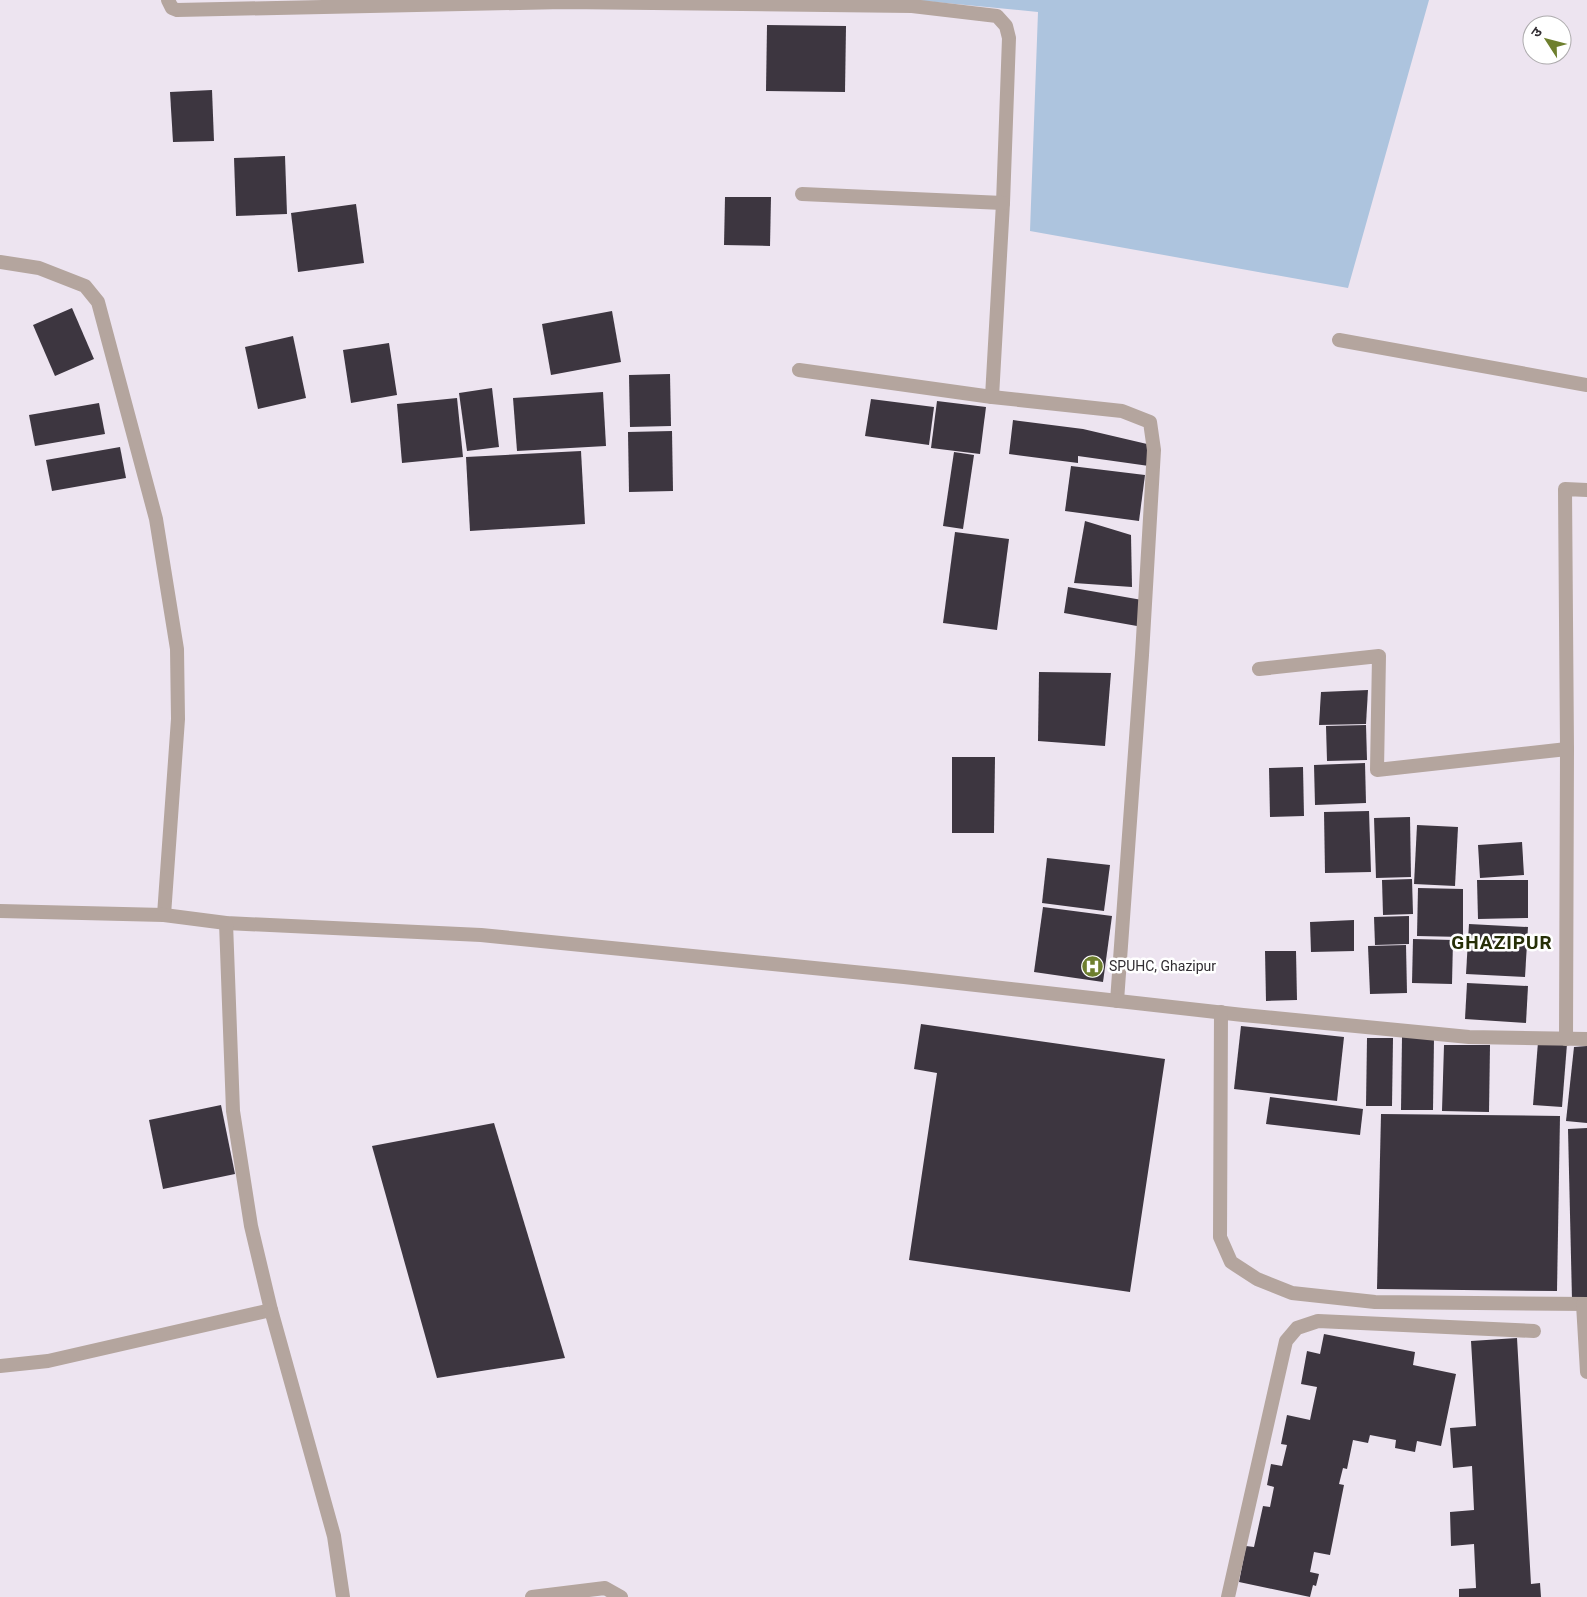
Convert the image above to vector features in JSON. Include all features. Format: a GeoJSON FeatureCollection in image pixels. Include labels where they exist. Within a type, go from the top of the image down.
{"type":"FeatureCollection","features":[{"type":"Feature","properties":{"kind":"street"},"geometry":{"type":"LineString","coordinates":[[168,0],[172,8],[177,10],[564,2],[912,6],[997,16],[1006,26],[1009,38],[1003,203],[992,397]]}},
{"type":"Feature","properties":{"kind":"street"},"geometry":{"type":"LineString","coordinates":[[802,194],[1003,203]]}},
{"type":"Feature","properties":{"kind":"street"},"geometry":{"type":"LineString","coordinates":[[0,262],[48,271],[84,286],[98,302],[156,519],[177,649],[178,718],[164,915]]}},
{"type":"Feature","properties":{"kind":"street"},"geometry":{"type":"LineString","coordinates":[[1339,340],[1587,386]]}},
{"type":"Feature","properties":{"kind":"street"},"geometry":{"type":"LineString","coordinates":[[799,370],[992,397],[1122,411],[1150,422],[1154,450],[1142,655],[1117,1001]]}},
{"type":"Feature","properties":{"kind":"street"},"geometry":{"type":"LineString","coordinates":[[1566,1039],[1567,749],[1565,489],[1587,490]]}},
{"type":"Feature","properties":{"kind":"street"},"geometry":{"type":"LineString","coordinates":[[1259,668],[1379,656],[1377,770],[1567,749]]}},
{"type":"Feature","properties":{"kind":"street"},"geometry":{"type":"LineString","coordinates":[[0,912],[164,915],[226,923],[481,935],[904,977],[1468,1037],[1587,1039]]}},
{"type":"Feature","properties":{"kind":"street"},"geometry":{"type":"LineString","coordinates":[[226,923],[233,1111],[251,1226],[271,1310],[334,1536],[343,1597]]}},
{"type":"Feature","properties":{"kind":"street"},"geometry":{"type":"LineString","coordinates":[[1221,1012],[1220,1237],[1231,1262],[1257,1279],[1292,1293],[1375,1302],[1585,1304],[1587,1372]]}},
{"type":"Feature","properties":{"kind":"street"},"geometry":{"type":"LineString","coordinates":[[0,1366],[48,1361],[271,1310]]}},
{"type":"Feature","properties":{"kind":"street"},"geometry":{"type":"LineString","coordinates":[[1228,1597],[1286,1341],[1297,1328],[1318,1321],[1534,1331]]}},
{"type":"Feature","properties":{"kind":"street"},"geometry":{"type":"LineString","coordinates":[[532,1597],[605,1588],[621,1597]]}},
{"type":"Feature","properties":{"kind":"water"},"geometry":{"type":"Polygon","coordinates":[[[914,0],[1429,0],[1348,288],[1030,231],[1038,12],[914,0]]]}},
{"type":"Feature","properties":{"kind":"building"},"geometry":{"type":"Polygon","coordinates":[[[767,25],[846,26],[845,92],[766,91],[767,25]]]}},
{"type":"Feature","properties":{"kind":"building"},"geometry":{"type":"Polygon","coordinates":[[[212,90],[214,141],[173,142],[170,92],[212,90]]]}},
{"type":"Feature","properties":{"kind":"building"},"geometry":{"type":"Polygon","coordinates":[[[285,156],[287,214],[236,216],[234,158],[285,156]]]}},
{"type":"Feature","properties":{"kind":"building"},"geometry":{"type":"Polygon","coordinates":[[[725,197],[771,197],[770,246],[724,245],[725,197]]]}},
{"type":"Feature","properties":{"kind":"building"},"geometry":{"type":"Polygon","coordinates":[[[356,204],[364,263],[298,272],[291,213],[356,204]]]}},
{"type":"Feature","properties":{"kind":"building"},"geometry":{"type":"Polygon","coordinates":[[[72,308],[94,359],[55,376],[33,325],[72,308]]]}},
{"type":"Feature","properties":{"kind":"building"},"geometry":{"type":"Polygon","coordinates":[[[612,311],[621,362],[551,375],[542,324],[612,311]]]}},
{"type":"Feature","properties":{"kind":"building"},"geometry":{"type":"Polygon","coordinates":[[[293,336],[306,398],[258,409],[245,347],[293,336]]]}},
{"type":"Feature","properties":{"kind":"building"},"geometry":{"type":"Polygon","coordinates":[[[389,343],[397,395],[351,403],[343,350],[389,343]]]}},
{"type":"Feature","properties":{"kind":"building"},"geometry":{"type":"Polygon","coordinates":[[[670,374],[671,426],[630,427],[629,375],[670,374]]]}},
{"type":"Feature","properties":{"kind":"building"},"geometry":{"type":"Polygon","coordinates":[[[492,388],[499,447],[467,451],[459,393],[492,388]]]}},
{"type":"Feature","properties":{"kind":"building"},"geometry":{"type":"Polygon","coordinates":[[[603,392],[606,446],[517,451],[513,398],[603,392]]]}},
{"type":"Feature","properties":{"kind":"building"},"geometry":{"type":"Polygon","coordinates":[[[457,398],[463,457],[402,463],[397,404],[457,398]]]}},
{"type":"Feature","properties":{"kind":"building"},"geometry":{"type":"Polygon","coordinates":[[[871,399],[934,407],[929,445],[865,436],[871,399]]]}},
{"type":"Feature","properties":{"kind":"building"},"geometry":{"type":"Polygon","coordinates":[[[937,401],[986,407],[980,454],[931,448],[937,401]]]}},
{"type":"Feature","properties":{"kind":"building"},"geometry":{"type":"Polygon","coordinates":[[[99,403],[105,434],[35,446],[29,415],[99,403]]]}},
{"type":"Feature","properties":{"kind":"building"},"geometry":{"type":"Polygon","coordinates":[[[1013,420],[1083,429],[1147,444],[1149,466],[1078,456],[1078,463],[1009,454],[1013,420]]]}},
{"type":"Feature","properties":{"kind":"building"},"geometry":{"type":"Polygon","coordinates":[[[672,431],[673,491],[629,492],[628,432],[672,431]]]}},
{"type":"Feature","properties":{"kind":"building"},"geometry":{"type":"Polygon","coordinates":[[[120,447],[126,478],[52,491],[46,460],[120,447]]]}},
{"type":"Feature","properties":{"kind":"building"},"geometry":{"type":"Polygon","coordinates":[[[581,451],[585,524],[470,531],[466,457],[581,451]]]}},
{"type":"Feature","properties":{"kind":"building"},"geometry":{"type":"Polygon","coordinates":[[[954,452],[974,455],[963,529],[943,526],[954,452]]]}},
{"type":"Feature","properties":{"kind":"building"},"geometry":{"type":"Polygon","coordinates":[[[1071,466],[1145,475],[1139,521],[1065,511],[1071,466]]]}},
{"type":"Feature","properties":{"kind":"building"},"geometry":{"type":"Polygon","coordinates":[[[1085,521],[1131,535],[1132,587],[1074,583],[1085,521]]]}},
{"type":"Feature","properties":{"kind":"building"},"geometry":{"type":"Polygon","coordinates":[[[955,532],[1009,539],[997,630],[943,623],[955,532]]]}},
{"type":"Feature","properties":{"kind":"building"},"geometry":{"type":"Polygon","coordinates":[[[1068,587],[1142,600],[1137,626],[1064,613],[1068,587]]]}},
{"type":"Feature","properties":{"kind":"building"},"geometry":{"type":"Polygon","coordinates":[[[1039,672],[1111,673],[1105,746],[1038,741],[1039,672]]]}},
{"type":"Feature","properties":{"kind":"building"},"geometry":{"type":"Polygon","coordinates":[[[1368,690],[1366,724],[1319,725],[1321,692],[1368,690]]]}},
{"type":"Feature","properties":{"kind":"building"},"geometry":{"type":"Polygon","coordinates":[[[1366,725],[1367,760],[1327,761],[1326,726],[1366,725]]]}},
{"type":"Feature","properties":{"kind":"building"},"geometry":{"type":"Polygon","coordinates":[[[952,757],[995,757],[994,833],[952,833],[952,757]]]}},
{"type":"Feature","properties":{"kind":"building"},"geometry":{"type":"Polygon","coordinates":[[[1365,763],[1366,803],[1315,805],[1314,765],[1365,763]]]}},
{"type":"Feature","properties":{"kind":"building"},"geometry":{"type":"Polygon","coordinates":[[[1303,767],[1304,816],[1270,817],[1269,768],[1303,767]]]}},
{"type":"Feature","properties":{"kind":"building"},"geometry":{"type":"Polygon","coordinates":[[[1369,811],[1371,872],[1325,873],[1324,812],[1369,811]]]}},
{"type":"Feature","properties":{"kind":"building"},"geometry":{"type":"Polygon","coordinates":[[[1410,817],[1411,877],[1376,878],[1374,818],[1410,817]]]}},
{"type":"Feature","properties":{"kind":"building"},"geometry":{"type":"Polygon","coordinates":[[[1417,825],[1458,827],[1455,886],[1414,884],[1417,825]]]}},
{"type":"Feature","properties":{"kind":"building"},"geometry":{"type":"Polygon","coordinates":[[[1522,842],[1524,875],[1480,878],[1478,845],[1522,842]]]}},
{"type":"Feature","properties":{"kind":"building"},"geometry":{"type":"Polygon","coordinates":[[[1047,858],[1110,865],[1104,911],[1042,903],[1047,858]]]}},
{"type":"Feature","properties":{"kind":"building"},"geometry":{"type":"Polygon","coordinates":[[[1412,879],[1413,914],[1383,915],[1382,880],[1412,879]]]}},
{"type":"Feature","properties":{"kind":"building"},"geometry":{"type":"Polygon","coordinates":[[[1477,880],[1528,880],[1528,918],[1478,919],[1477,880]]]}},
{"type":"Feature","properties":{"kind":"building"},"geometry":{"type":"Polygon","coordinates":[[[1418,888],[1463,889],[1463,937],[1417,936],[1418,888]]]}},
{"type":"Feature","properties":{"kind":"building"},"geometry":{"type":"Polygon","coordinates":[[[1043,907],[1112,916],[1103,982],[1034,972],[1043,907]]]}},
{"type":"Feature","properties":{"kind":"building"},"geometry":{"type":"Polygon","coordinates":[[[1409,916],[1409,944],[1375,945],[1374,917],[1409,916]]]}},
{"type":"Feature","properties":{"kind":"building"},"geometry":{"type":"Polygon","coordinates":[[[1354,920],[1354,951],[1311,952],[1310,922],[1354,920]]]}},
{"type":"Feature","properties":{"kind":"building"},"geometry":{"type":"Polygon","coordinates":[[[1469,924],[1528,927],[1525,977],[1466,974],[1469,924]]]}},
{"type":"Feature","properties":{"kind":"building"},"geometry":{"type":"Polygon","coordinates":[[[1413,939],[1453,940],[1452,984],[1412,983],[1413,939]]]}},
{"type":"Feature","properties":{"kind":"building"},"geometry":{"type":"Polygon","coordinates":[[[1406,945],[1407,993],[1370,994],[1368,946],[1406,945]]]}},
{"type":"Feature","properties":{"kind":"building"},"geometry":{"type":"Polygon","coordinates":[[[1265,951],[1296,951],[1297,1000],[1266,1001],[1265,951]]]}},
{"type":"Feature","properties":{"kind":"building"},"geometry":{"type":"Polygon","coordinates":[[[1467,983],[1528,986],[1526,1023],[1465,1019],[1467,983]]]}},
{"type":"Feature","properties":{"kind":"building"},"geometry":{"type":"Polygon","coordinates":[[[921,1024],[1165,1059],[1130,1292],[909,1260],[937,1073],[914,1069],[921,1024]]]}},
{"type":"Feature","properties":{"kind":"building"},"geometry":{"type":"Polygon","coordinates":[[[1241,1026],[1344,1037],[1337,1101],[1234,1089],[1241,1026]]]}},
{"type":"Feature","properties":{"kind":"building"},"geometry":{"type":"Polygon","coordinates":[[[1402,1037],[1434,1038],[1433,1110],[1401,1110],[1402,1037]]]}},
{"type":"Feature","properties":{"kind":"building"},"geometry":{"type":"Polygon","coordinates":[[[1367,1038],[1393,1038],[1392,1106],[1366,1106],[1367,1038]]]}},
{"type":"Feature","properties":{"kind":"building"},"geometry":{"type":"Polygon","coordinates":[[[1538,1042],[1567,1044],[1562,1107],[1533,1105],[1538,1042]]]}},
{"type":"Feature","properties":{"kind":"building"},"geometry":{"type":"Polygon","coordinates":[[[1444,1045],[1490,1045],[1489,1112],[1442,1111],[1444,1045]]]}},
{"type":"Feature","properties":{"kind":"building"},"geometry":{"type":"Polygon","coordinates":[[[1587,1046],[1587,1123],[1566,1121],[1574,1047],[1587,1046]]]}},
{"type":"Feature","properties":{"kind":"building"},"geometry":{"type":"Polygon","coordinates":[[[1270,1097],[1363,1109],[1360,1135],[1266,1124],[1270,1097]]]}},
{"type":"Feature","properties":{"kind":"building"},"geometry":{"type":"Polygon","coordinates":[[[221,1105],[235,1174],[163,1189],[149,1120],[221,1105]]]}},
{"type":"Feature","properties":{"kind":"building"},"geometry":{"type":"Polygon","coordinates":[[[1381,1114],[1560,1116],[1557,1291],[1377,1289],[1381,1114]]]}},
{"type":"Feature","properties":{"kind":"building"},"geometry":{"type":"Polygon","coordinates":[[[494,1123],[565,1358],[437,1378],[372,1146],[494,1123]]]}},
{"type":"Feature","properties":{"kind":"building"},"geometry":{"type":"Polygon","coordinates":[[[1587,1128],[1587,1300],[1572,1300],[1568,1129],[1587,1128]]]}},
{"type":"Feature","properties":{"kind":"building"},"geometry":{"type":"Polygon","coordinates":[[[1324,1334],[1415,1352],[1413,1365],[1456,1374],[1441,1446],[1417,1441],[1415,1452],[1395,1448],[1396,1440],[1370,1435],[1368,1443],[1353,1440],[1347,1469],[1343,1468],[1339,1484],[1344,1485],[1330,1555],[1314,1552],[1310,1572],[1319,1574],[1316,1586],[1313,1585],[1310,1597],[1239,1582],[1246,1546],[1254,1547],[1263,1506],[1270,1507],[1274,1487],[1267,1485],[1271,1464],[1282,1466],[1287,1445],[1281,1444],[1287,1415],[1310,1420],[1317,1387],[1301,1384],[1307,1351],[1320,1354],[1324,1334]]]}},
{"type":"Feature","properties":{"kind":"building"},"geometry":{"type":"Polygon","coordinates":[[[1517,1338],[1531,1584],[1540,1583],[1541,1597],[1459,1597],[1459,1589],[1476,1588],[1474,1544],[1451,1546],[1450,1512],[1474,1510],[1472,1466],[1453,1468],[1450,1428],[1476,1426],[1471,1341],[1517,1338]]]}},
{"type":"Feature","properties":{"kind":"place","name":"SPUHC, Ghazipur"},"geometry":{"type":"Point","coordinates":[1093,966]}},
{"type":"Feature","properties":{"kind":"district","name":"GHAZIPUR"},"geometry":{"type":"Point","coordinates":[1502,942]}}]}
